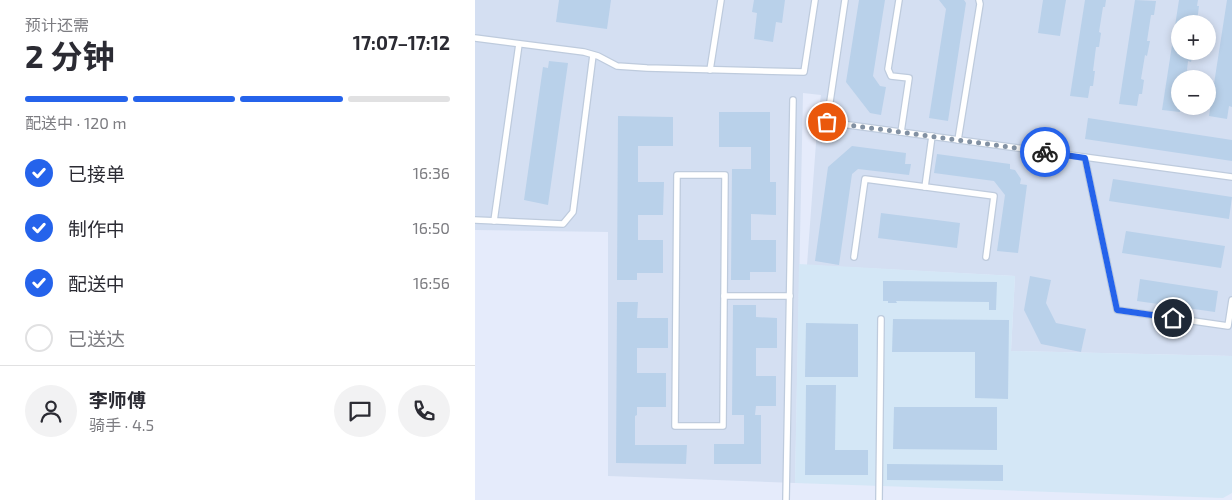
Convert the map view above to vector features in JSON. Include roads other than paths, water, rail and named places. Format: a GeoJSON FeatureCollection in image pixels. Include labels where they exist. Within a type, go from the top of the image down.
{"type":"FeatureCollection","features":[{"type":"Feature","properties":{"kind":"lane"},"geometry":{"type":"LineString","coordinates":[[710,70],[721,0]]}},
{"type":"Feature","properties":{"kind":"lane"},"geometry":{"type":"LineString","coordinates":[[475,38],[593,55],[617,66],[804,72],[815,0]]}},
{"type":"Feature","properties":{"kind":"lane"},"geometry":{"type":"LineString","coordinates":[[845,0],[827,122],[1232,177]]}},
{"type":"Feature","properties":{"kind":"lane"},"geometry":{"type":"LineString","coordinates":[[899,0],[888,69],[891,76],[909,78],[901,132]]}},
{"type":"Feature","properties":{"kind":"lane"},"geometry":{"type":"LineString","coordinates":[[958,140],[980,4],[979,0]]}},
{"type":"Feature","properties":{"kind":"lane"},"geometry":{"type":"LineString","coordinates":[[494,221],[519,44]]}},
{"type":"Feature","properties":{"kind":"lane"},"geometry":{"type":"LineString","coordinates":[[475,220],[563,224],[573,212],[593,55]]}},
{"type":"Feature","properties":{"kind":"lane"},"geometry":{"type":"LineString","coordinates":[[786,500],[793,100]]}},
{"type":"Feature","properties":{"kind":"lane"},"geometry":{"type":"LineString","coordinates":[[925,187],[932,136]]}},
{"type":"Feature","properties":{"kind":"lane"},"geometry":{"type":"LineString","coordinates":[[1085,158],[1117,310],[1228,326],[1232,300]]}},
{"type":"Feature","properties":{"kind":"lane"},"geometry":{"type":"LineString","coordinates":[[677,175],[725,176],[724,296],[723,426],[675,426],[677,175]]}},
{"type":"Feature","properties":{"kind":"lane"},"geometry":{"type":"LineString","coordinates":[[855,257],[865,179],[994,196],[986,257]]}},
{"type":"Feature","properties":{"kind":"lane"},"geometry":{"type":"LineString","coordinates":[[724,296],[790,296]]}},
{"type":"Feature","properties":{"kind":"lane"},"geometry":{"type":"LineString","coordinates":[[879,500],[881,319]]}}]}
